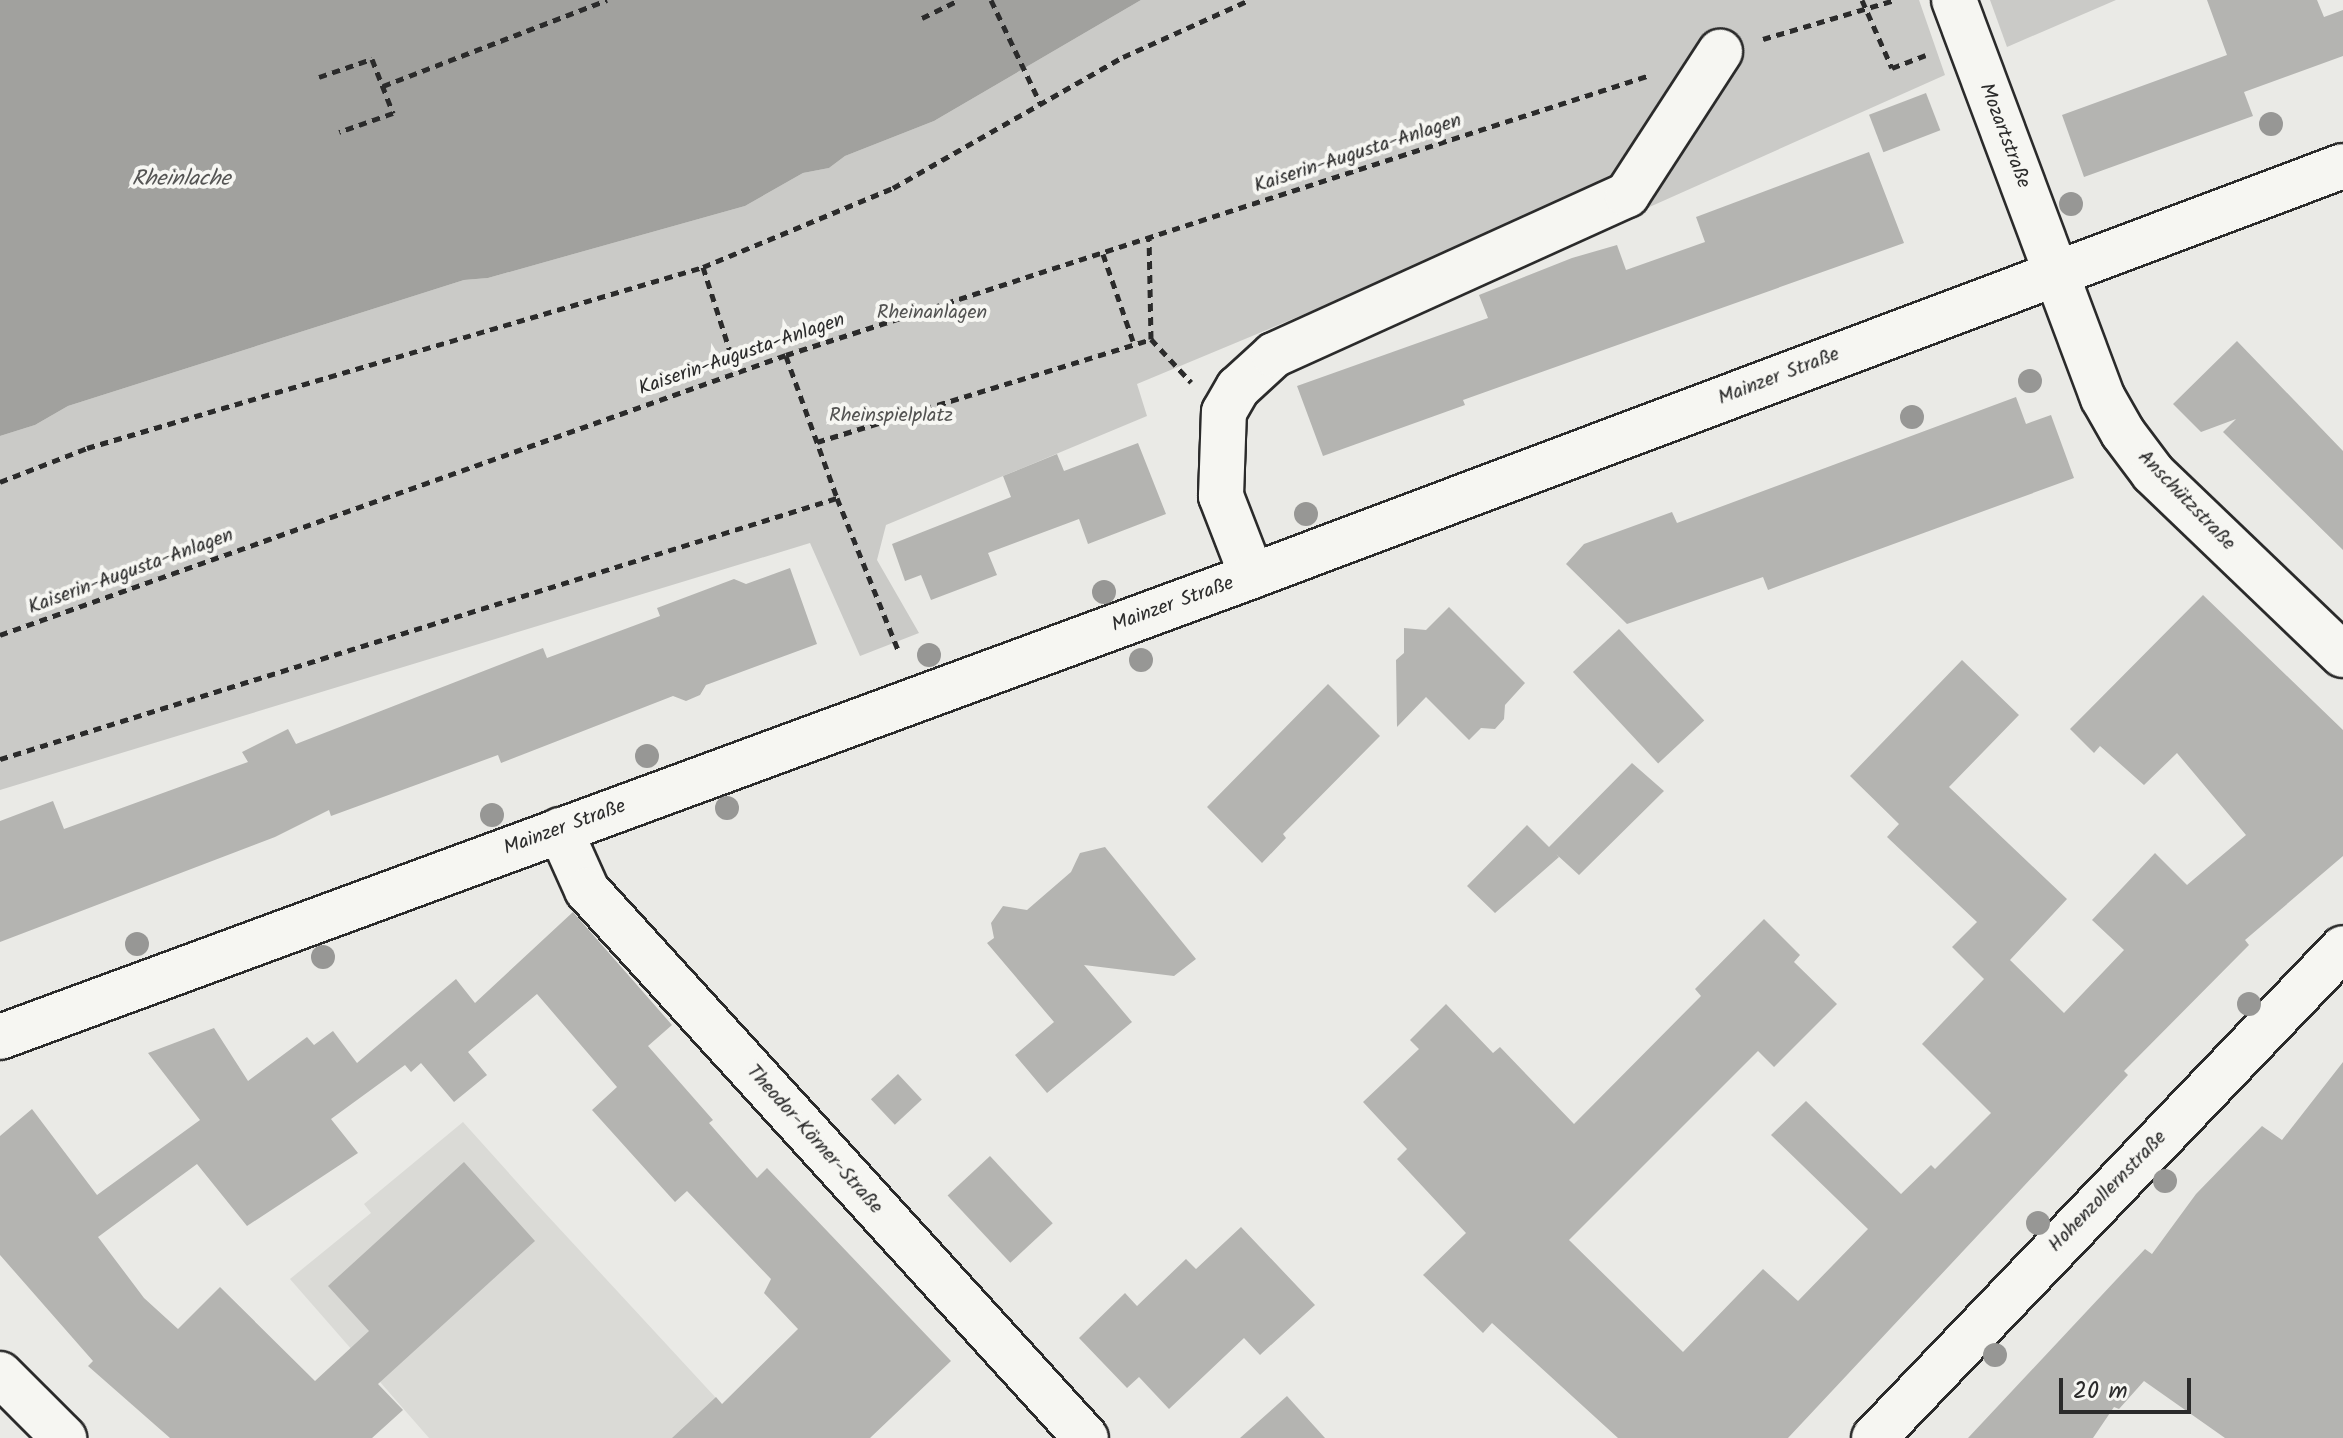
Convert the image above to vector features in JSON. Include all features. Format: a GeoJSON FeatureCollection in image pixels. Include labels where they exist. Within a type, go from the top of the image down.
{"type":"FeatureCollection","features":[{"type":"Feature","properties":{"kind":"street","name":"Mozartstraße"},"geometry":{"type":"LineString","coordinates":[[1961,20],[2055,272]]}},
{"type":"Feature","properties":{"kind":"street"},"geometry":{"type":"LineString","coordinates":[[1252,576],[1221,496],[1224,412],[1238,388],[1274,355],[1627,195],[1725,51]]}},
{"type":"Feature","properties":{"kind":"street","name":"Mainzer Straße"},"geometry":{"type":"LineString","coordinates":[[0,1037],[1252,576],[2343,166]]}},
{"type":"Feature","properties":{"kind":"street","name":"Anschützstraße"},"geometry":{"type":"LineString","coordinates":[[2055,272],[2103,398],[2153,473],[2343,655]]}},
{"type":"Feature","properties":{"kind":"street","name":"Theodor-Körner-Straße"},"geometry":{"type":"LineString","coordinates":[[560,830],[587,890],[1086,1438]]}},
{"type":"Feature","properties":{"kind":"street","name":"Hohenzollernstraße"},"geometry":{"type":"LineString","coordinates":[[1874,1438],[2343,948]]}},
{"type":"Feature","properties":{"kind":"street"},"geometry":{"type":"LineString","coordinates":[[0,1374],[64,1438]]}},
{"type":"Feature","properties":{"kind":"path"},"geometry":{"type":"LineString","coordinates":[[383,86],[607,0]]}},
{"type":"Feature","properties":{"kind":"path"},"geometry":{"type":"LineString","coordinates":[[922,18],[959,0]]}},
{"type":"Feature","properties":{"kind":"path"},"geometry":{"type":"LineString","coordinates":[[991,0],[1041,105]]}},
{"type":"Feature","properties":{"kind":"path"},"geometry":{"type":"LineString","coordinates":[[0,482],[87,448],[703,267],[893,188],[1123,57],[1249,0]]}},
{"type":"Feature","properties":{"kind":"path"},"geometry":{"type":"LineString","coordinates":[[1862,0],[1892,68],[1961,20]]}},
{"type":"Feature","properties":{"kind":"path","name":"Kaiserin-Augusta-Anlagen"},"geometry":{"type":"LineString","coordinates":[[0,635],[786,355],[1725,51],[1895,0]]}},
{"type":"Feature","properties":{"kind":"path"},"geometry":{"type":"LineString","coordinates":[[319,77],[372,59],[393,113],[339,132]]}},
{"type":"Feature","properties":{"kind":"path"},"geometry":{"type":"LineString","coordinates":[[1149,239],[1151,339],[1177,368]]}},
{"type":"Feature","properties":{"kind":"path"},"geometry":{"type":"LineString","coordinates":[[1103,254],[1133,341]]}},
{"type":"Feature","properties":{"kind":"path"},"geometry":{"type":"LineString","coordinates":[[703,267],[737,373]]}},
{"type":"Feature","properties":{"kind":"path"},"geometry":{"type":"LineString","coordinates":[[817,442],[1133,341],[1151,339]]}},
{"type":"Feature","properties":{"kind":"path"},"geometry":{"type":"LineString","coordinates":[[786,355],[837,498],[899,652]]}},
{"type":"Feature","properties":{"kind":"path"},"geometry":{"type":"LineString","coordinates":[[0,759],[837,498]]}},
{"type":"Feature","properties":{"kind":"shaded area"},"geometry":{"type":"Polygon","coordinates":[[[463,1122],[753,1438],[429,1438],[290,1279],[371,1213],[364,1204],[463,1122]]]}},
{"type":"Feature","properties":{"kind":"green space","name":"Rheinanlagen"},"geometry":{"type":"Polygon","coordinates":[[[1141,0],[1919,0],[1945,75],[1636,213],[1669,162],[1137,384],[1147,416],[886,525],[877,560],[919,633],[860,656],[810,543],[0,790],[0,436],[35,425],[68,406],[464,280],[488,278],[745,206],[803,173],[829,168],[845,156],[934,121],[1141,0]]]}},
{"type":"Feature","properties":{"kind":"green space"},"geometry":{"type":"Polygon","coordinates":[[[1990,0],[2116,0],[2007,47],[1990,0]]]}},
{"type":"Feature","properties":{"kind":"water","name":"Rheinlache"},"geometry":{"type":"Polygon","coordinates":[[[0,0],[1141,0],[934,121],[845,156],[829,168],[803,173],[745,206],[488,278],[464,280],[68,406],[35,425],[0,436],[0,0]]]}},
{"type":"Feature","properties":{"kind":"building"},"geometry":{"type":"Polygon","coordinates":[[[2207,0],[2317,0],[2324,17],[2343,10],[2343,56],[2244,92],[2253,116],[2084,177],[2062,115],[2227,55],[2207,0]]]}},
{"type":"Feature","properties":{"kind":"building"},"geometry":{"type":"Polygon","coordinates":[[[1926,93],[1940,130],[1883,152],[1869,115],[1926,93]]]}},
{"type":"Feature","properties":{"kind":"building"},"geometry":{"type":"Polygon","coordinates":[[[1869,152],[1904,243],[1463,400],[1465,405],[1323,456],[1297,386],[1488,318],[1479,295],[1572,258],[1617,245],[1626,270],[1705,242],[1696,217],[1869,152]]]}},
{"type":"Feature","properties":{"kind":"building"},"geometry":{"type":"Polygon","coordinates":[[[2237,341],[2343,451],[2343,550],[2223,432],[2236,419],[2201,432],[2173,404],[2237,341]]]}},
{"type":"Feature","properties":{"kind":"building"},"geometry":{"type":"Polygon","coordinates":[[[2016,397],[2026,424],[2051,415],[2074,478],[1768,590],[1763,577],[1627,624],[1566,564],[1584,544],[1672,512],[1677,523],[2016,397]]]}},
{"type":"Feature","properties":{"kind":"building"},"geometry":{"type":"Polygon","coordinates":[[[1138,443],[1166,514],[1088,544],[1079,519],[988,553],[997,575],[931,600],[921,575],[905,581],[892,544],[1011,497],[1003,476],[1057,454],[1064,471],[1138,443]]]}},
{"type":"Feature","properties":{"kind":"building"},"geometry":{"type":"Polygon","coordinates":[[[790,568],[817,644],[706,685],[700,695],[686,701],[673,696],[501,763],[498,755],[331,816],[329,810],[275,837],[0,942],[0,821],[53,801],[64,829],[248,762],[242,752],[288,729],[296,744],[543,648],[547,658],[660,616],[657,608],[734,579],[746,584],[790,568]]]}},
{"type":"Feature","properties":{"kind":"building"},"geometry":{"type":"Polygon","coordinates":[[[2203,595],[2343,730],[2343,856],[2245,940],[2249,945],[2124,1071],[2128,1075],[1788,1438],[1618,1438],[1492,1323],[1483,1333],[1423,1275],[1466,1233],[1397,1159],[1407,1149],[1363,1102],[1419,1049],[1410,1040],[1446,1004],[1493,1053],[1500,1047],[1574,1124],[1701,996],[1695,989],[1764,919],[1800,955],[1794,962],[1837,1004],[1774,1067],[1758,1051],[1569,1240],[1683,1352],[1763,1269],[1798,1301],[1868,1229],[1771,1135],[1806,1101],[1901,1194],[1931,1165],[1935,1169],[1991,1113],[1922,1044],[1984,979],[1952,947],[1977,922],[1887,837],[1899,824],[1850,776],[1962,660],[2019,715],[1949,787],[2067,899],[2010,960],[2064,1013],[2124,950],[2092,920],[2155,853],[2187,885],[2246,835],[2177,753],[2144,785],[2100,746],[2094,753],[2070,729],[2203,595]]]}},
{"type":"Feature","properties":{"kind":"building"},"geometry":{"type":"Polygon","coordinates":[[[1449,607],[1525,683],[1505,705],[1504,719],[1495,729],[1481,728],[1469,740],[1426,697],[1397,727],[1396,660],[1404,653],[1404,628],[1426,630],[1449,607]]]}},
{"type":"Feature","properties":{"kind":"building"},"geometry":{"type":"Polygon","coordinates":[[[1619,629],[1704,720],[1658,763],[1573,672],[1619,629]]]}},
{"type":"Feature","properties":{"kind":"building"},"geometry":{"type":"Polygon","coordinates":[[[1328,684],[1380,736],[1283,834],[1286,838],[1262,863],[1207,807],[1328,684]]]}},
{"type":"Feature","properties":{"kind":"building"},"geometry":{"type":"Polygon","coordinates":[[[1632,763],[1664,791],[1579,875],[1556,854],[1559,857],[1495,913],[1467,886],[1527,825],[1549,847],[1632,763]]]}},
{"type":"Feature","properties":{"kind":"building"},"geometry":{"type":"Polygon","coordinates":[[[1105,847],[1196,959],[1174,976],[1084,965],[1132,1022],[1047,1093],[1015,1055],[1054,1022],[987,943],[994,938],[991,923],[1003,906],[1027,910],[1071,872],[1080,853],[1105,847]]]}},
{"type":"Feature","properties":{"kind":"building"},"geometry":{"type":"Polygon","coordinates":[[[573,912],[672,1025],[648,1046],[713,1120],[709,1123],[757,1178],[767,1168],[951,1361],[870,1438],[672,1438],[716,1397],[722,1404],[798,1329],[764,1293],[771,1279],[687,1191],[675,1202],[592,1110],[617,1087],[537,994],[468,1052],[487,1075],[454,1102],[421,1063],[411,1072],[405,1065],[331,1119],[358,1153],[247,1226],[197,1164],[98,1237],[144,1298],[178,1329],[220,1287],[315,1381],[369,1331],[328,1286],[464,1162],[535,1241],[378,1384],[403,1410],[372,1438],[170,1438],[88,1366],[93,1361],[0,1255],[0,1136],[32,1109],[97,1195],[200,1120],[148,1053],[214,1028],[248,1081],[307,1037],[314,1045],[333,1031],[357,1063],[456,979],[475,1003],[573,912]]]}},
{"type":"Feature","properties":{"kind":"building"},"geometry":{"type":"Polygon","coordinates":[[[2343,1062],[2343,1438],[2225,1438],[2144,1381],[2119,1409],[2114,1407],[2093,1438],[1968,1438],[2145,1249],[2152,1254],[2196,1194],[2262,1126],[2282,1140],[2343,1062]]]}},
{"type":"Feature","properties":{"kind":"building"},"geometry":{"type":"Polygon","coordinates":[[[898,1074],[922,1100],[895,1125],[871,1099],[898,1074]]]}},
{"type":"Feature","properties":{"kind":"building"},"geometry":{"type":"Polygon","coordinates":[[[990,1156],[1053,1223],[1010,1263],[948,1196],[990,1156]]]}},
{"type":"Feature","properties":{"kind":"building"},"geometry":{"type":"Polygon","coordinates":[[[1241,1227],[1315,1305],[1260,1355],[1244,1338],[1169,1409],[1139,1377],[1127,1388],[1079,1338],[1125,1293],[1137,1306],[1186,1259],[1196,1269],[1241,1227]]]}},
{"type":"Feature","properties":{"kind":"building"},"geometry":{"type":"Polygon","coordinates":[[[1287,1396],[1325,1438],[1240,1438],[1287,1396]]]}},
{"type":"Feature","properties":{"kind":"park label","name":"Rheinspielplatz"},"geometry":{"type":"Point","coordinates":[891,416]}}]}
